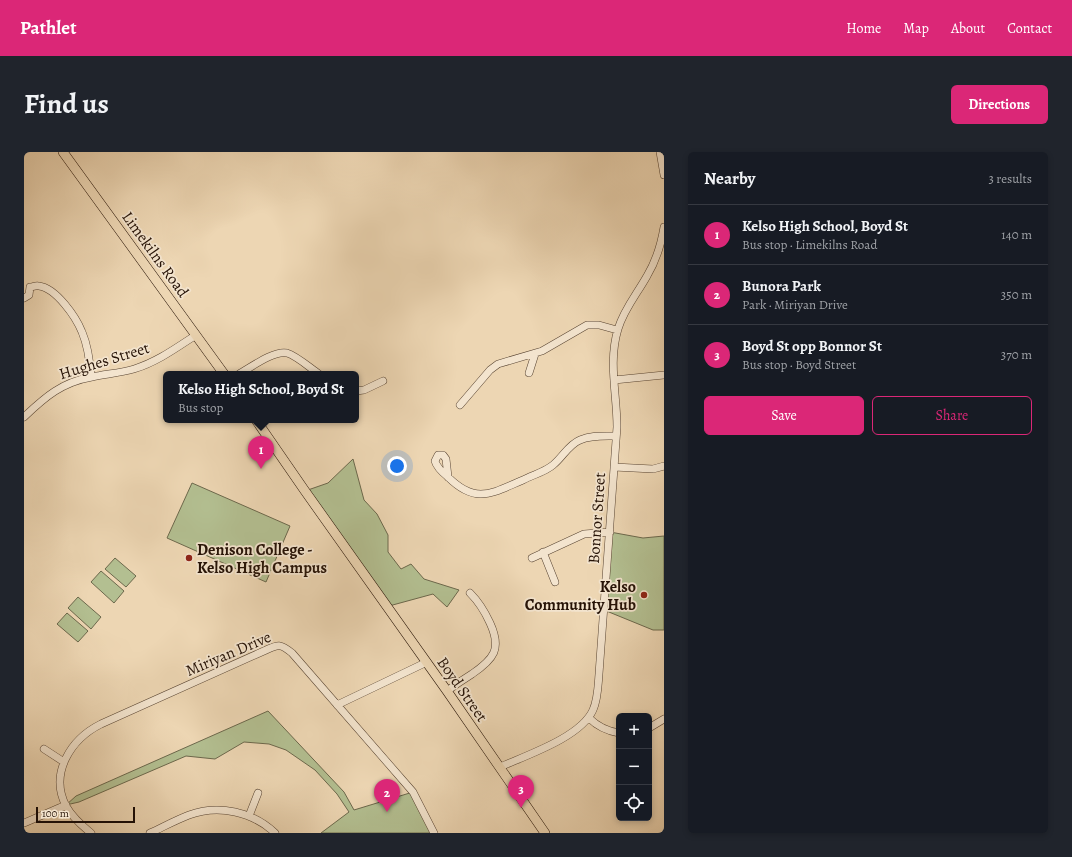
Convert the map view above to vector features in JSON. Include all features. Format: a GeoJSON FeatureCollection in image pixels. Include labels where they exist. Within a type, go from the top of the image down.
{"type":"FeatureCollection","features":[{"type":"Feature","properties":{"kind":"main road","name":"Limekilns Road"},"geometry":{"type":"LineString","coordinates":[[63,152],[222,371]]}},
{"type":"Feature","properties":{"kind":"main road","name":"Boyd Street"},"geometry":{"type":"LineString","coordinates":[[258,423],[545,833]]}},
{"type":"Feature","properties":{"kind":"street"},"geometry":{"type":"LineString","coordinates":[[660,152],[664,175]]}},
{"type":"Feature","properties":{"kind":"street","name":"Bonnor Street"},"geometry":{"type":"LineString","coordinates":[[500,767],[566,737],[583,725],[589,718],[596,702],[610,532],[616,436],[617,408],[613,353],[617,330],[624,313],[648,276],[655,261],[660,248],[664,227]]}},
{"type":"Feature","properties":{"kind":"street"},"geometry":{"type":"LineString","coordinates":[[24,298],[29,295],[27,286],[38,285],[49,290],[60,299],[76,319],[82,333],[86,346],[91,377]]}},
{"type":"Feature","properties":{"kind":"street"},"geometry":{"type":"LineString","coordinates":[[460,405],[490,370],[498,364],[535,354],[551,347],[587,325],[599,325],[617,330]]}},
{"type":"Feature","properties":{"kind":"street","name":"Hughes Street"},"geometry":{"type":"LineString","coordinates":[[24,417],[48,395],[68,383],[91,377],[120,373],[148,364],[167,354],[196,335]]}},
{"type":"Feature","properties":{"kind":"street"},"geometry":{"type":"LineString","coordinates":[[244,371],[272,355],[282,353],[291,355],[315,371]]}},
{"type":"Feature","properties":{"kind":"street"},"geometry":{"type":"LineString","coordinates":[[529,373],[535,354]]}},
{"type":"Feature","properties":{"kind":"street"},"geometry":{"type":"LineString","coordinates":[[614,380],[664,375]]}},
{"type":"Feature","properties":{"kind":"street"},"geometry":{"type":"LineString","coordinates":[[359,391],[364,390],[383,381]]}},
{"type":"Feature","properties":{"kind":"street"},"geometry":{"type":"LineString","coordinates":[[448,477],[457,486],[467,492],[473,494],[486,494],[500,490],[552,466],[567,450],[579,441],[590,437],[616,436]]}},
{"type":"Feature","properties":{"kind":"street"},"geometry":{"type":"LineString","coordinates":[[614,467],[653,469],[664,466]]}},
{"type":"Feature","properties":{"kind":"street"},"geometry":{"type":"LineString","coordinates":[[532,558],[542,552],[584,534],[610,532]]}},
{"type":"Feature","properties":{"kind":"street"},"geometry":{"type":"LineString","coordinates":[[542,552],[555,582]]}},
{"type":"Feature","properties":{"kind":"street"},"geometry":{"type":"LineString","coordinates":[[447,691],[485,665],[494,653],[496,645],[492,627],[482,607],[470,593]]}},
{"type":"Feature","properties":{"kind":"street","name":"Miriyan Drive"},"geometry":{"type":"LineString","coordinates":[[91,833],[77,821],[66,805],[61,788],[66,755],[82,737],[92,729],[266,650],[282,645],[292,653],[413,792],[434,833]]}},
{"type":"Feature","properties":{"kind":"street"},"geometry":{"type":"LineString","coordinates":[[337,705],[426,662]]}},
{"type":"Feature","properties":{"kind":"street"},"geometry":{"type":"LineString","coordinates":[[589,718],[608,731],[616,732]]}},
{"type":"Feature","properties":{"kind":"street"},"geometry":{"type":"LineString","coordinates":[[652,726],[664,719]]}},
{"type":"Feature","properties":{"kind":"street"},"geometry":{"type":"LineString","coordinates":[[44,750],[64,762]]}},
{"type":"Feature","properties":{"kind":"street"},"geometry":{"type":"LineString","coordinates":[[249,816],[258,793]]}},
{"type":"Feature","properties":{"kind":"street"},"geometry":{"type":"LineString","coordinates":[[24,823],[66,805]]}},
{"type":"Feature","properties":{"kind":"street"},"geometry":{"type":"LineString","coordinates":[[150,833],[166,830],[189,815],[213,810],[232,811],[249,816],[275,833]]}},
{"type":"Feature","properties":{"kind":"green space"},"geometry":{"type":"Polygon","coordinates":[[[353,459],[364,500],[377,514],[388,535],[388,552],[401,569],[411,564],[424,579],[459,590],[447,607],[433,594],[389,606],[305,491],[328,483],[353,459]]]}},
{"type":"Feature","properties":{"kind":"green space"},"geometry":{"type":"Polygon","coordinates":[[[192,483],[290,526],[266,582],[167,538],[192,483]]]}},
{"type":"Feature","properties":{"kind":"green space"},"geometry":{"type":"Polygon","coordinates":[[[610,532],[643,538],[664,536],[664,630],[653,630],[604,610],[610,532]]]}},
{"type":"Feature","properties":{"kind":"green space"},"geometry":{"type":"Polygon","coordinates":[[[115,558],[136,576],[126,587],[105,569],[115,558]]]}},
{"type":"Feature","properties":{"kind":"green space"},"geometry":{"type":"Polygon","coordinates":[[[101,571],[124,591],[114,603],[91,582],[101,571]]]}},
{"type":"Feature","properties":{"kind":"green space"},"geometry":{"type":"Polygon","coordinates":[[[78,597],[101,617],[91,629],[68,608],[78,597]]]}},
{"type":"Feature","properties":{"kind":"green space"},"geometry":{"type":"Polygon","coordinates":[[[67,613],[88,631],[78,642],[57,624],[67,613]]]}},
{"type":"Feature","properties":{"kind":"green space"},"geometry":{"type":"Polygon","coordinates":[[[268,711],[344,792],[354,810],[413,792],[434,833],[321,833],[349,812],[337,794],[315,770],[286,750],[269,744],[244,742],[215,759],[186,756],[79,802],[66,805],[76,796],[268,711]]]}},
{"type":"Feature","properties":{"kind":"place","name":"Kelso High School, Boyd St"},"geometry":{"type":"Point","coordinates":[261,469]}},
{"type":"Feature","properties":{"kind":"place","name":"Denison College - Kelso High Campus"},"geometry":{"type":"Point","coordinates":[189,558]}},
{"type":"Feature","properties":{"kind":"place","name":"Kelso Community Hub"},"geometry":{"type":"Point","coordinates":[644,595]}},
{"type":"Feature","properties":{"kind":"place","name":"Boyd St opp Bonnor St"},"geometry":{"type":"Point","coordinates":[521,808]}},
{"type":"Feature","properties":{"kind":"place","name":"Bunora Park"},"geometry":{"type":"Point","coordinates":[387,812]}}]}
